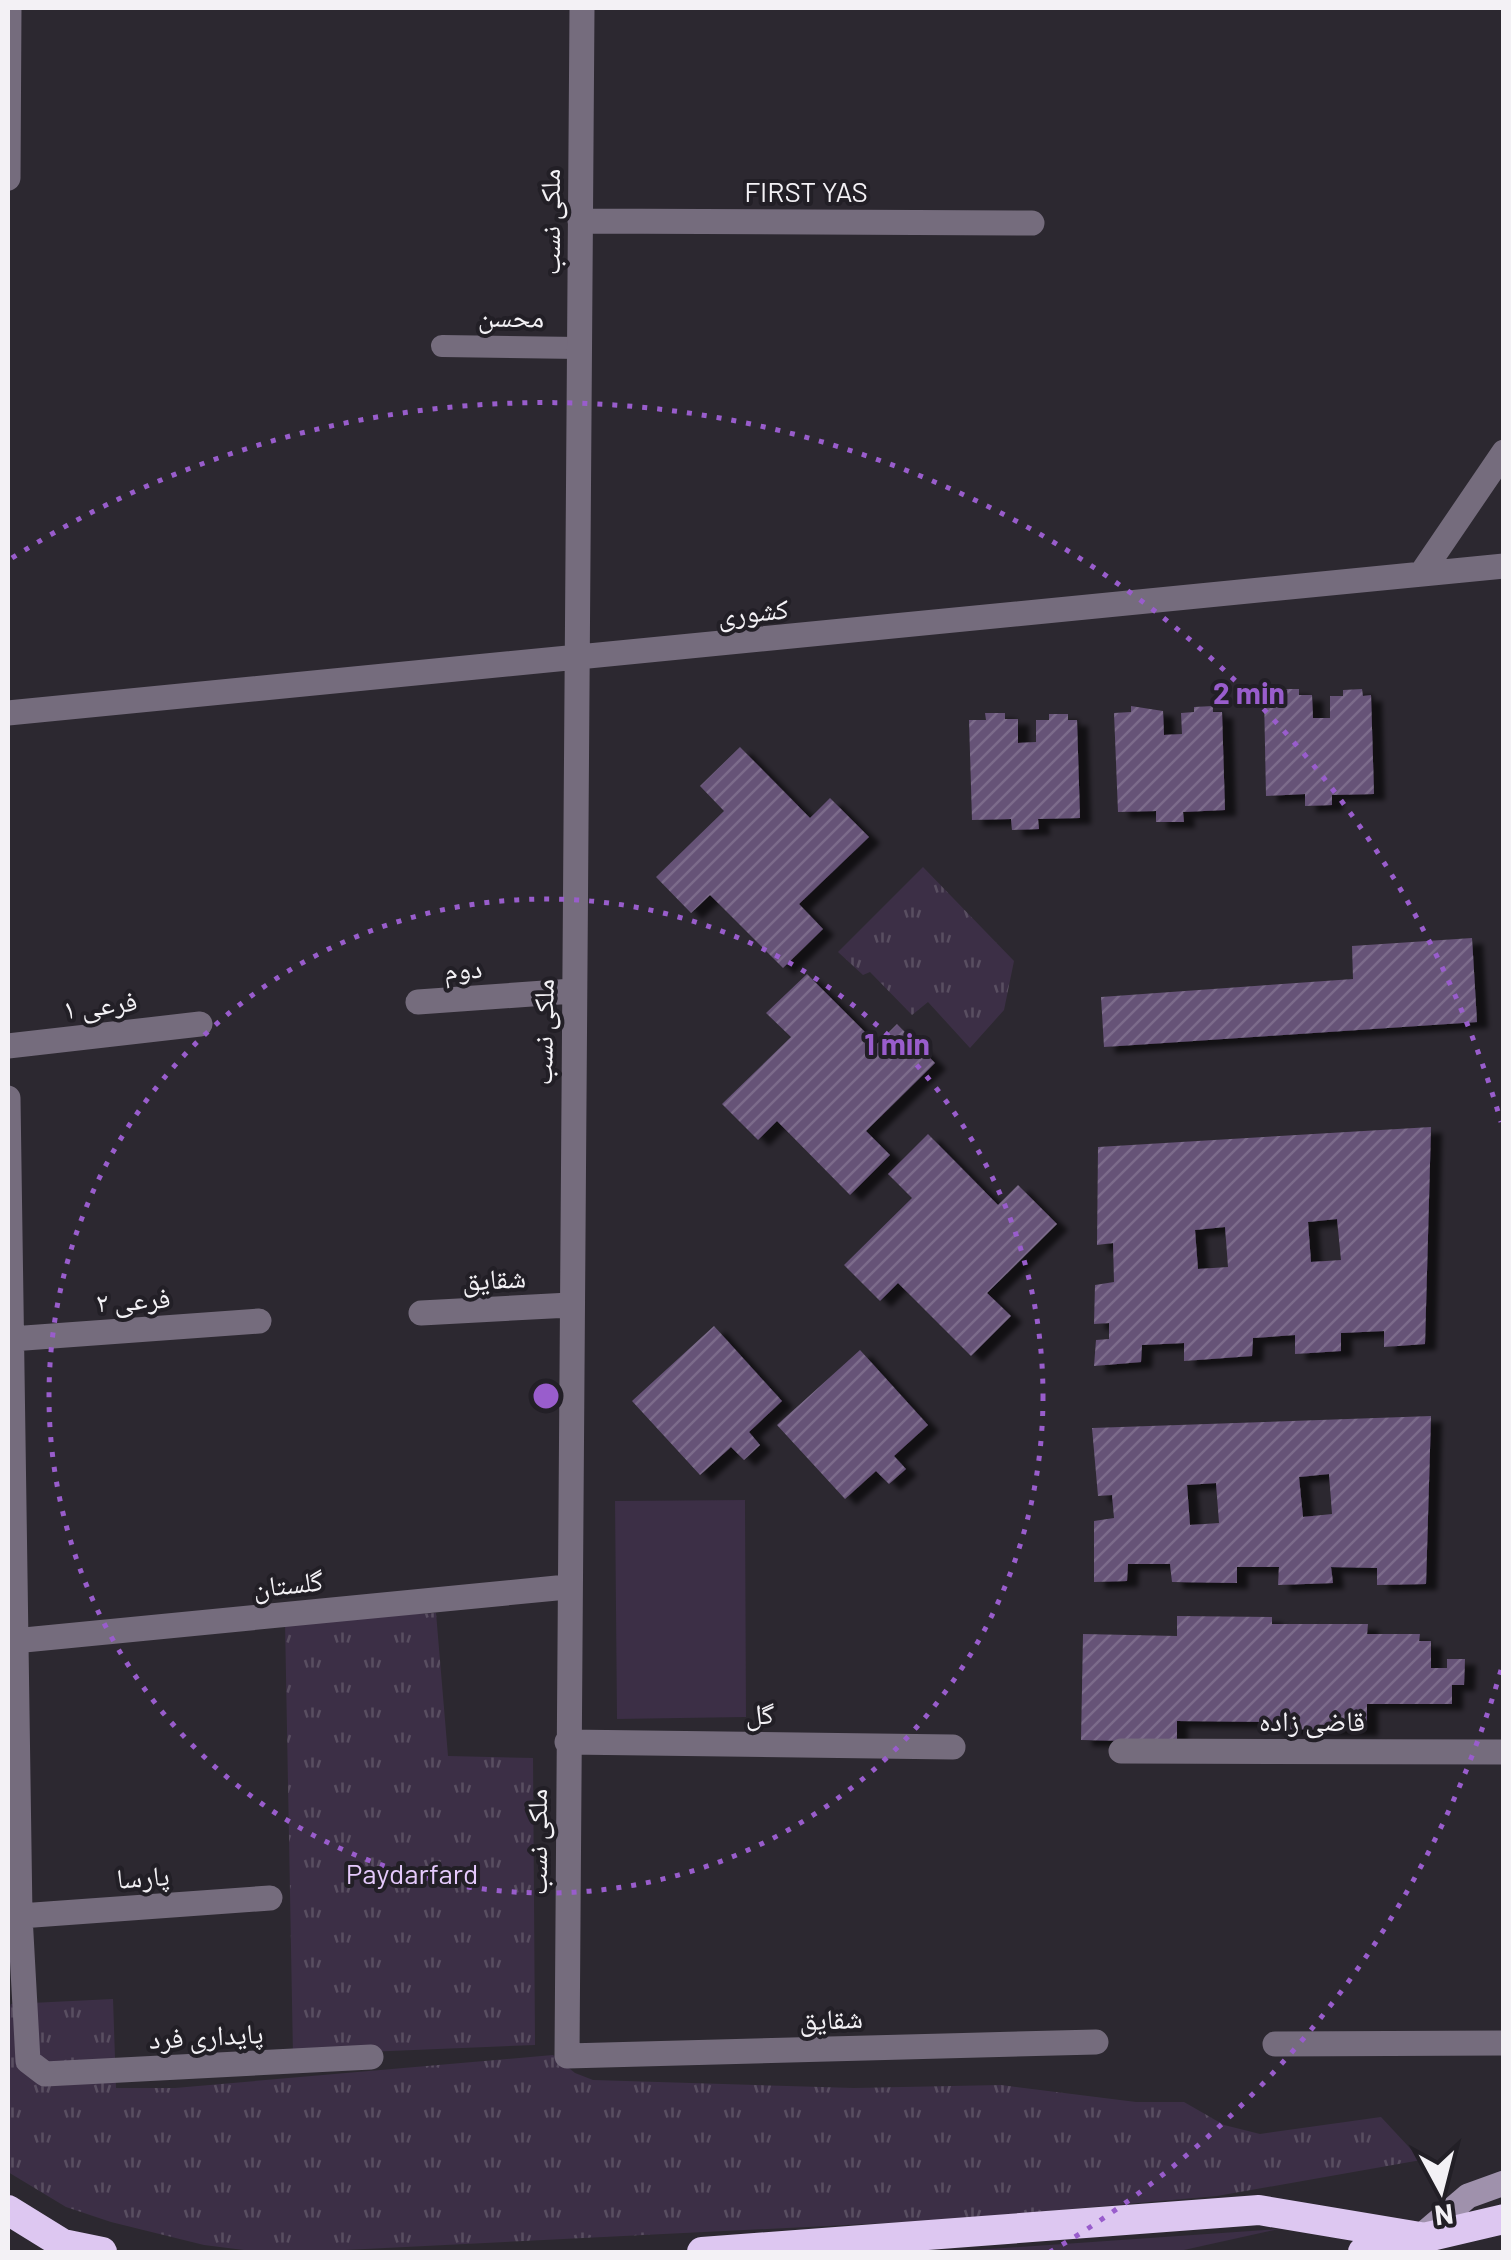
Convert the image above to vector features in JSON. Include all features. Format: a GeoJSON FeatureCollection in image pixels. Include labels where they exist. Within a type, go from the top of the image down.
{"type":"FeatureCollection","features":[{"type":"Feature","properties":{"kind":"highway"},"geometry":{"type":"LineString","coordinates":[[8,2210],[63,2244],[102,2252]]}},
{"type":"Feature","properties":{"kind":"highway"},"geometry":{"type":"LineString","coordinates":[[702,2252],[1259,2210],[1420,2237]]}},
{"type":"Feature","properties":{"kind":"highway"},"geometry":{"type":"LineString","coordinates":[[1364,2252],[1504,2219]]}},
{"type":"Feature","properties":{"kind":"main road"},"geometry":{"type":"LineString","coordinates":[[1420,2237],[1468,2196],[1504,2183]]}},
{"type":"Feature","properties":{"kind":"street"},"geometry":{"type":"LineString","coordinates":[[8,178],[9,8]]}},
{"type":"Feature","properties":{"kind":"street","name":"ملکی نسب"},"geometry":{"type":"LineString","coordinates":[[567,2056],[567,1587],[582,8]]}},
{"type":"Feature","properties":{"kind":"street","name":"FIRST YAS"},"geometry":{"type":"LineString","coordinates":[[580,221],[1032,224]]}},
{"type":"Feature","properties":{"kind":"street"},"geometry":{"type":"LineString","coordinates":[[1421,574],[1504,452]]}},
{"type":"Feature","properties":{"kind":"street","name":"کشوری"},"geometry":{"type":"LineString","coordinates":[[8,714],[577,661],[1504,566]]}},
{"type":"Feature","properties":{"kind":"street","name":"دوم"},"geometry":{"type":"LineString","coordinates":[[418,1002],[573,991]]}},
{"type":"Feature","properties":{"kind":"street","name":"فرعی ۱"},"geometry":{"type":"LineString","coordinates":[[8,1046],[200,1024]]}},
{"type":"Feature","properties":{"kind":"street"},"geometry":{"type":"LineString","coordinates":[[8,1098],[20,1916]]}},
{"type":"Feature","properties":{"kind":"street","name":"شقایق"},"geometry":{"type":"LineString","coordinates":[[421,1313],[570,1305]]}},
{"type":"Feature","properties":{"kind":"street","name":"فرعی ۲"},"geometry":{"type":"LineString","coordinates":[[10,1339],[259,1321]]}},
{"type":"Feature","properties":{"kind":"street","name":"گلستان"},"geometry":{"type":"LineString","coordinates":[[14,1641],[567,1587]]}},
{"type":"Feature","properties":{"kind":"street","name":"گل"},"geometry":{"type":"LineString","coordinates":[[567,1742],[952,1747]]}},
{"type":"Feature","properties":{"kind":"street","name":"قاضی زاده"},"geometry":{"type":"LineString","coordinates":[[1121,1751],[1504,1752]]}},
{"type":"Feature","properties":{"kind":"street","name":"پارسا"},"geometry":{"type":"LineString","coordinates":[[20,1916],[270,1898]]}},
{"type":"Feature","properties":{"kind":"street","name":"پایداری فرد"},"geometry":{"type":"LineString","coordinates":[[20,1916],[28,2061],[45,2074],[371,2058]]}},
{"type":"Feature","properties":{"kind":"street","name":"شقایق"},"geometry":{"type":"LineString","coordinates":[[567,2056],[1096,2042]]}},
{"type":"Feature","properties":{"kind":"street"},"geometry":{"type":"LineString","coordinates":[[1274,2044],[1504,2043]]}},
{"type":"Feature","properties":{"kind":"lane","name":"محسن"},"geometry":{"type":"LineString","coordinates":[[442,346],[579,348]]}},
{"type":"Feature","properties":{"kind":"green space"},"geometry":{"type":"Polygon","coordinates":[[[923,867],[1014,961],[1004,1010],[970,1048],[928,1002],[912,1015],[870,972],[863,975],[838,952],[923,867]]]}},
{"type":"Feature","properties":{"kind":"green space"},"geometry":{"type":"Polygon","coordinates":[[[745,1500],[746,1717],[617,1719],[615,1501],[745,1500]]]}},
{"type":"Feature","properties":{"kind":"green space","name":"Paydarfard"},"geometry":{"type":"Polygon","coordinates":[[[436,1613],[448,1756],[533,1758],[535,2045],[293,2055],[285,1620],[436,1613]]]}},
{"type":"Feature","properties":{"kind":"green space"},"geometry":{"type":"Polygon","coordinates":[[[113,1999],[116,2088],[175,2088],[553,2055],[575,2073],[593,2080],[854,2088],[1001,2085],[1136,2102],[1184,2102],[1224,2125],[1260,2134],[1381,2117],[1421,2160],[1217,2196],[946,2220],[259,2252],[204,2245],[111,2222],[66,2207],[8,2172],[11,2004],[113,1999]]]}},
{"type":"Feature","properties":{"kind":"green space"},"geometry":{"type":"Polygon","coordinates":[[[1279,2229],[1175,2252],[946,2252],[1279,2229]]]}},
{"type":"Feature","properties":{"kind":"building"},"geometry":{"type":"Polygon","coordinates":[[[1280,689],[1299,689],[1299,695],[1312,695],[1313,718],[1330,718],[1330,696],[1343,696],[1343,690],[1362,689],[1363,696],[1371,695],[1374,794],[1332,795],[1332,805],[1305,806],[1305,794],[1266,796],[1264,696],[1280,695],[1280,689]]]}},
{"type":"Feature","properties":{"kind":"building"},"geometry":{"type":"Polygon","coordinates":[[[1131,706],[1163,711],[1164,735],[1182,734],[1181,713],[1194,712],[1194,707],[1213,706],[1213,712],[1222,712],[1225,810],[1183,812],[1184,822],[1156,822],[1156,811],[1118,812],[1114,713],[1131,712],[1131,706]]]}},
{"type":"Feature","properties":{"kind":"building"},"geometry":{"type":"Polygon","coordinates":[[[985,713],[1005,713],[1005,719],[1018,719],[1018,743],[1036,742],[1036,720],[1049,720],[1049,714],[1068,714],[1068,720],[1077,720],[1080,818],[1038,819],[1039,829],[1012,830],[1011,819],[972,820],[969,720],[986,720],[985,713]]]}},
{"type":"Feature","properties":{"kind":"building"},"geometry":{"type":"Polygon","coordinates":[[[740,747],[810,818],[830,798],[869,837],[799,904],[823,929],[783,968],[710,895],[691,913],[656,877],[724,811],[700,786],[740,747]]]}},
{"type":"Feature","properties":{"kind":"building"},"geometry":{"type":"Polygon","coordinates":[[[1472,938],[1477,1022],[1104,1047],[1101,997],[1353,979],[1352,946],[1472,938]]]}},
{"type":"Feature","properties":{"kind":"building"},"geometry":{"type":"Polygon","coordinates":[[[807,974],[877,1044],[897,1024],[935,1063],[866,1131],[890,1155],[850,1195],[777,1121],[758,1140],[722,1104],[791,1037],[766,1013],[807,974]]]}},
{"type":"Feature","properties":{"kind":"building"},"geometry":{"type":"Polygon","coordinates":[[[1431,1127],[1425,1344],[1384,1347],[1384,1331],[1341,1333],[1341,1351],[1295,1354],[1295,1335],[1253,1338],[1252,1356],[1184,1361],[1184,1343],[1142,1345],[1141,1362],[1094,1366],[1096,1340],[1109,1339],[1109,1323],[1094,1324],[1095,1285],[1114,1282],[1113,1243],[1097,1245],[1098,1147],[1431,1127]],[[1337,1219],[1308,1222],[1311,1262],[1341,1260],[1337,1219]],[[1225,1227],[1195,1230],[1198,1269],[1228,1267],[1225,1227]]]}},
{"type":"Feature","properties":{"kind":"building"},"geometry":{"type":"Polygon","coordinates":[[[928,1134],[998,1205],[1018,1185],[1057,1224],[987,1293],[1011,1316],[971,1356],[898,1283],[880,1301],[844,1265],[912,1198],[888,1174],[928,1134]]]}},
{"type":"Feature","properties":{"kind":"building"},"geometry":{"type":"Polygon","coordinates":[[[714,1326],[782,1401],[749,1432],[760,1445],[744,1460],[731,1447],[700,1475],[632,1401],[714,1326]]]}},
{"type":"Feature","properties":{"kind":"building"},"geometry":{"type":"Polygon","coordinates":[[[860,1350],[928,1425],[894,1456],[906,1469],[889,1484],[876,1471],[845,1499],[777,1425],[860,1350]]]}},
{"type":"Feature","properties":{"kind":"building"},"geometry":{"type":"Polygon","coordinates":[[[1431,1416],[1426,1584],[1377,1585],[1377,1568],[1331,1567],[1333,1583],[1278,1585],[1279,1567],[1237,1567],[1237,1583],[1172,1582],[1170,1564],[1128,1564],[1127,1581],[1094,1582],[1094,1521],[1114,1518],[1112,1495],[1098,1496],[1092,1428],[1431,1416]],[[1329,1474],[1299,1477],[1303,1517],[1332,1514],[1329,1474]],[[1216,1483],[1187,1485],[1190,1525],[1219,1523],[1216,1483]]]}},
{"type":"Feature","properties":{"kind":"building"},"geometry":{"type":"Polygon","coordinates":[[[1177,1616],[1272,1617],[1272,1624],[1368,1624],[1367,1634],[1420,1634],[1419,1641],[1431,1641],[1431,1668],[1447,1668],[1447,1659],[1465,1659],[1464,1685],[1452,1685],[1452,1704],[1367,1704],[1367,1730],[1271,1729],[1271,1722],[1177,1721],[1177,1742],[1081,1740],[1083,1634],[1177,1636],[1177,1616]]]}}]}
